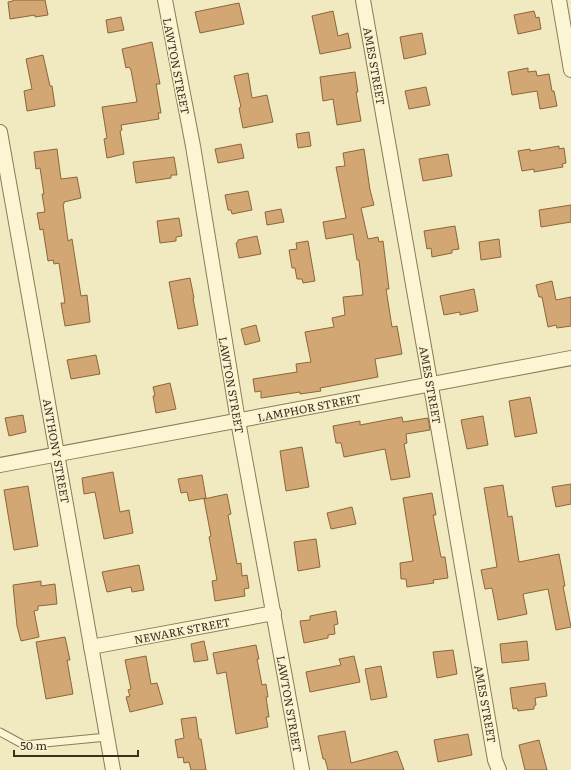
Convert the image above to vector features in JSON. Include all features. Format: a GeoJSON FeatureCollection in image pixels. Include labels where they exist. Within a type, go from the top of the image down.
{"type":"FeatureCollection","features":[{"type":"Feature","properties":{"kind":"street","name":"LAWTON STREET"},"geometry":{"type":"LineString","coordinates":[[165,0],[193,146],[238,420],[302,770]]}},
{"type":"Feature","properties":{"kind":"street","name":"AMES STREET"},"geometry":{"type":"LineString","coordinates":[[363,0],[431,384],[495,760],[499,770]]}},
{"type":"Feature","properties":{"kind":"street"},"geometry":{"type":"LineString","coordinates":[[559,0],[571,70]]}},
{"type":"Feature","properties":{"kind":"street","name":"ANTHONY STREET"},"geometry":{"type":"LineString","coordinates":[[0,132],[113,770]]}},
{"type":"Feature","properties":{"kind":"street","name":"LAMPHOR STREET"},"geometry":{"type":"LineString","coordinates":[[0,465],[571,358]]}},
{"type":"Feature","properties":{"kind":"street","name":"NEWARK STREET"},"geometry":{"type":"LineString","coordinates":[[91,648],[274,613]]}},
{"type":"Feature","properties":{"kind":"lane"},"geometry":{"type":"LineString","coordinates":[[0,732],[24,745],[107,737]]}},
{"type":"Feature","properties":{"kind":"building"},"geometry":{"type":"Polygon","coordinates":[[[13,0],[45,0],[48,15],[35,17],[35,15],[10,19],[8,2],[13,0]]]}},
{"type":"Feature","properties":{"kind":"building"},"geometry":{"type":"Polygon","coordinates":[[[239,3],[244,24],[200,33],[195,12],[239,3]]]}},
{"type":"Feature","properties":{"kind":"building"},"geometry":{"type":"Polygon","coordinates":[[[333,11],[338,36],[348,33],[351,48],[320,54],[312,16],[333,11]]]}},
{"type":"Feature","properties":{"kind":"building"},"geometry":{"type":"Polygon","coordinates":[[[534,11],[536,18],[539,17],[541,29],[518,34],[514,15],[534,11]]]}},
{"type":"Feature","properties":{"kind":"building"},"geometry":{"type":"Polygon","coordinates":[[[121,17],[124,30],[108,33],[106,20],[121,17]]]}},
{"type":"Feature","properties":{"kind":"building"},"geometry":{"type":"Polygon","coordinates":[[[422,33],[426,54],[404,59],[400,37],[422,33]]]}},
{"type":"Feature","properties":{"kind":"building"},"geometry":{"type":"Polygon","coordinates":[[[152,42],[160,84],[156,84],[161,113],[158,113],[159,119],[121,125],[122,130],[120,131],[124,154],[107,158],[104,139],[107,138],[102,107],[137,102],[131,70],[129,67],[126,68],[122,49],[152,42]]]}},
{"type":"Feature","properties":{"kind":"building"},"geometry":{"type":"Polygon","coordinates":[[[43,55],[50,86],[52,86],[55,106],[27,111],[24,91],[32,89],[26,59],[43,55]]]}},
{"type":"Feature","properties":{"kind":"building"},"geometry":{"type":"Polygon","coordinates":[[[528,68],[528,72],[536,71],[537,76],[549,74],[552,91],[554,91],[557,106],[540,109],[537,91],[512,95],[508,72],[528,68]]]}},
{"type":"Feature","properties":{"kind":"building"},"geometry":{"type":"Polygon","coordinates":[[[355,72],[358,92],[356,92],[361,121],[337,125],[333,99],[323,101],[320,77],[355,72]]]}},
{"type":"Feature","properties":{"kind":"building"},"geometry":{"type":"Polygon","coordinates":[[[248,73],[252,98],[267,95],[273,122],[243,128],[239,108],[241,107],[234,76],[248,73]]]}},
{"type":"Feature","properties":{"kind":"building"},"geometry":{"type":"Polygon","coordinates":[[[426,87],[430,105],[409,109],[405,91],[426,87]]]}},
{"type":"Feature","properties":{"kind":"building"},"geometry":{"type":"Polygon","coordinates":[[[309,132],[311,146],[298,148],[296,134],[309,132]]]}},
{"type":"Feature","properties":{"kind":"building"},"geometry":{"type":"Polygon","coordinates":[[[241,144],[244,158],[218,163],[215,149],[241,144]]]}},
{"type":"Feature","properties":{"kind":"building"},"geometry":{"type":"Polygon","coordinates":[[[559,146],[559,149],[564,148],[566,163],[562,164],[563,167],[534,172],[534,169],[522,171],[518,151],[530,149],[530,151],[559,146]]]}},
{"type":"Feature","properties":{"kind":"building"},"geometry":{"type":"Polygon","coordinates":[[[57,149],[61,179],[77,177],[81,198],[64,202],[63,204],[68,241],[72,239],[81,296],[87,295],[90,322],[65,326],[61,303],[65,303],[59,263],[54,264],[53,260],[48,261],[43,229],[40,230],[37,213],[45,212],[42,194],[44,194],[40,168],[36,169],[34,152],[57,149]]]}},
{"type":"Feature","properties":{"kind":"building"},"geometry":{"type":"Polygon","coordinates":[[[364,149],[370,190],[374,205],[361,208],[368,239],[378,237],[379,242],[383,241],[389,289],[386,289],[392,327],[397,326],[402,354],[375,359],[378,377],[320,388],[321,391],[300,394],[300,392],[261,398],[261,391],[255,392],[253,379],[297,372],[296,364],[311,362],[305,332],[334,327],[332,318],[345,315],[343,297],[363,295],[359,260],[357,260],[353,234],[326,239],[323,222],[346,218],[336,167],[345,166],[343,153],[364,149]]]}},
{"type":"Feature","properties":{"kind":"building"},"geometry":{"type":"Polygon","coordinates":[[[448,154],[452,176],[423,181],[419,159],[448,154]]]}},
{"type":"Feature","properties":{"kind":"building"},"geometry":{"type":"Polygon","coordinates":[[[174,157],[177,175],[171,175],[171,178],[136,183],[133,162],[174,157]]]}},
{"type":"Feature","properties":{"kind":"building"},"geometry":{"type":"Polygon","coordinates":[[[248,191],[252,210],[232,214],[231,210],[228,210],[225,195],[248,191]]]}},
{"type":"Feature","properties":{"kind":"building"},"geometry":{"type":"Polygon","coordinates":[[[571,205],[571,222],[541,227],[539,210],[571,205]]]}},
{"type":"Feature","properties":{"kind":"building"},"geometry":{"type":"Polygon","coordinates":[[[281,209],[284,222],[267,225],[265,212],[281,209]]]}},
{"type":"Feature","properties":{"kind":"building"},"geometry":{"type":"Polygon","coordinates":[[[179,218],[182,236],[176,237],[176,241],[160,243],[157,221],[179,218]]]}},
{"type":"Feature","properties":{"kind":"building"},"geometry":{"type":"Polygon","coordinates":[[[455,226],[459,249],[452,250],[452,253],[432,257],[431,248],[427,249],[424,231],[455,226]]]}},
{"type":"Feature","properties":{"kind":"building"},"geometry":{"type":"Polygon","coordinates":[[[257,236],[261,254],[239,258],[236,243],[238,240],[257,236]]]}},
{"type":"Feature","properties":{"kind":"building"},"geometry":{"type":"Polygon","coordinates":[[[499,239],[501,257],[481,260],[479,242],[499,239]]]}},
{"type":"Feature","properties":{"kind":"building"},"geometry":{"type":"Polygon","coordinates":[[[308,241],[315,281],[303,283],[302,279],[297,279],[295,268],[292,268],[289,250],[297,249],[296,243],[308,241]]]}},
{"type":"Feature","properties":{"kind":"building"},"geometry":{"type":"Polygon","coordinates":[[[190,278],[198,325],[178,329],[169,282],[190,278]]]}},
{"type":"Feature","properties":{"kind":"building"},"geometry":{"type":"Polygon","coordinates":[[[552,281],[556,300],[571,297],[571,326],[557,328],[556,325],[548,327],[542,297],[539,297],[536,285],[552,281]]]}},
{"type":"Feature","properties":{"kind":"building"},"geometry":{"type":"Polygon","coordinates":[[[474,289],[478,311],[460,315],[460,312],[444,315],[440,296],[474,289]]]}},
{"type":"Feature","properties":{"kind":"building"},"geometry":{"type":"Polygon","coordinates":[[[256,325],[260,341],[245,345],[241,329],[256,325]]]}},
{"type":"Feature","properties":{"kind":"building"},"geometry":{"type":"Polygon","coordinates":[[[96,355],[100,374],[71,379],[67,360],[96,355]]]}},
{"type":"Feature","properties":{"kind":"building"},"geometry":{"type":"Polygon","coordinates":[[[170,383],[176,409],[156,413],[153,387],[170,383]]]}},
{"type":"Feature","properties":{"kind":"building"},"geometry":{"type":"Polygon","coordinates":[[[530,397],[537,433],[515,437],[509,401],[530,397]]]}},
{"type":"Feature","properties":{"kind":"building"},"geometry":{"type":"Polygon","coordinates":[[[23,415],[26,432],[9,436],[5,418],[23,415]]]}},
{"type":"Feature","properties":{"kind":"building"},"geometry":{"type":"Polygon","coordinates":[[[483,416],[488,445],[467,449],[461,420],[483,416]]]}},
{"type":"Feature","properties":{"kind":"building"},"geometry":{"type":"Polygon","coordinates":[[[402,417],[403,422],[428,418],[430,430],[406,434],[407,443],[404,444],[410,477],[391,480],[385,449],[344,457],[341,443],[336,443],[333,426],[360,421],[360,425],[402,417]]]}},
{"type":"Feature","properties":{"kind":"building"},"geometry":{"type":"Polygon","coordinates":[[[302,447],[309,487],[286,491],[280,451],[302,447]]]}},
{"type":"Feature","properties":{"kind":"building"},"geometry":{"type":"Polygon","coordinates":[[[113,472],[120,512],[129,510],[133,533],[104,539],[95,492],[84,494],[82,478],[113,472]]]}},
{"type":"Feature","properties":{"kind":"building"},"geometry":{"type":"Polygon","coordinates":[[[202,475],[206,498],[189,501],[187,492],[181,493],[178,479],[202,475]]]}},
{"type":"Feature","properties":{"kind":"building"},"geometry":{"type":"Polygon","coordinates":[[[571,484],[571,504],[556,507],[552,487],[571,484]]]}},
{"type":"Feature","properties":{"kind":"building"},"geometry":{"type":"Polygon","coordinates":[[[503,485],[508,517],[512,516],[519,562],[559,554],[565,586],[563,586],[571,627],[556,630],[548,589],[523,594],[527,614],[498,620],[492,588],[485,589],[481,570],[497,567],[484,488],[503,485]]]}},
{"type":"Feature","properties":{"kind":"building"},"geometry":{"type":"Polygon","coordinates":[[[28,486],[38,546],[14,550],[4,490],[28,486]]]}},
{"type":"Feature","properties":{"kind":"building"},"geometry":{"type":"Polygon","coordinates":[[[432,493],[436,515],[433,515],[441,557],[445,557],[448,578],[433,580],[434,583],[407,587],[406,579],[401,579],[400,563],[413,561],[403,498],[432,493]]]}},
{"type":"Feature","properties":{"kind":"building"},"geometry":{"type":"Polygon","coordinates":[[[227,494],[231,514],[228,515],[237,564],[241,563],[242,576],[247,575],[249,588],[244,589],[245,596],[215,601],[212,581],[217,580],[204,499],[227,494]]]}},
{"type":"Feature","properties":{"kind":"building"},"geometry":{"type":"Polygon","coordinates":[[[352,507],[356,524],[331,529],[327,513],[352,507]]]}},
{"type":"Feature","properties":{"kind":"building"},"geometry":{"type":"Polygon","coordinates":[[[316,539],[320,567],[298,571],[294,542],[316,539]]]}},
{"type":"Feature","properties":{"kind":"building"},"geometry":{"type":"Polygon","coordinates":[[[139,565],[144,590],[132,592],[131,587],[107,592],[102,572],[139,565]]]}},
{"type":"Feature","properties":{"kind":"building"},"geometry":{"type":"Polygon","coordinates":[[[41,581],[41,586],[55,584],[57,604],[38,606],[38,610],[34,611],[39,637],[21,641],[17,626],[13,585],[41,581]]]}},
{"type":"Feature","properties":{"kind":"building"},"geometry":{"type":"Polygon","coordinates":[[[336,611],[338,624],[334,625],[335,634],[328,635],[328,638],[304,643],[300,621],[310,620],[310,616],[336,611]]]}},
{"type":"Feature","properties":{"kind":"building"},"geometry":{"type":"Polygon","coordinates":[[[65,637],[70,660],[67,660],[73,694],[46,699],[36,642],[65,637]]]}},
{"type":"Feature","properties":{"kind":"building"},"geometry":{"type":"Polygon","coordinates":[[[204,641],[208,660],[194,662],[191,644],[204,641]]]}},
{"type":"Feature","properties":{"kind":"building"},"geometry":{"type":"Polygon","coordinates":[[[527,641],[529,660],[502,663],[500,644],[527,641]]]}},
{"type":"Feature","properties":{"kind":"building"},"geometry":{"type":"Polygon","coordinates":[[[256,645],[262,685],[266,684],[268,697],[266,697],[269,717],[266,717],[268,727],[236,734],[226,672],[217,674],[213,653],[256,645]]]}},
{"type":"Feature","properties":{"kind":"building"},"geometry":{"type":"Polygon","coordinates":[[[453,650],[457,674],[437,678],[433,652],[453,650]]]}},
{"type":"Feature","properties":{"kind":"building"},"geometry":{"type":"Polygon","coordinates":[[[146,656],[151,684],[157,683],[163,704],[130,712],[126,697],[130,696],[128,690],[131,689],[125,660],[146,656]]]}},
{"type":"Feature","properties":{"kind":"building"},"geometry":{"type":"Polygon","coordinates":[[[354,656],[360,682],[310,692],[306,672],[341,665],[339,659],[354,656]]]}},
{"type":"Feature","properties":{"kind":"building"},"geometry":{"type":"Polygon","coordinates":[[[381,666],[387,697],[371,700],[365,669],[381,666]]]}},
{"type":"Feature","properties":{"kind":"building"},"geometry":{"type":"Polygon","coordinates":[[[545,683],[547,696],[535,698],[536,705],[534,706],[534,709],[518,711],[517,708],[513,709],[510,688],[545,683]]]}},
{"type":"Feature","properties":{"kind":"building"},"geometry":{"type":"Polygon","coordinates":[[[196,717],[206,770],[191,770],[189,762],[184,763],[183,757],[178,758],[175,740],[184,738],[181,719],[196,717]]]}},
{"type":"Feature","properties":{"kind":"building"},"geometry":{"type":"Polygon","coordinates":[[[345,731],[351,763],[397,751],[404,770],[328,770],[325,759],[323,759],[318,736],[345,731]]]}},
{"type":"Feature","properties":{"kind":"building"},"geometry":{"type":"Polygon","coordinates":[[[468,734],[472,755],[438,762],[434,740],[468,734]]]}},
{"type":"Feature","properties":{"kind":"building"},"geometry":{"type":"Polygon","coordinates":[[[539,740],[547,770],[525,770],[519,745],[539,740]]]}}]}
